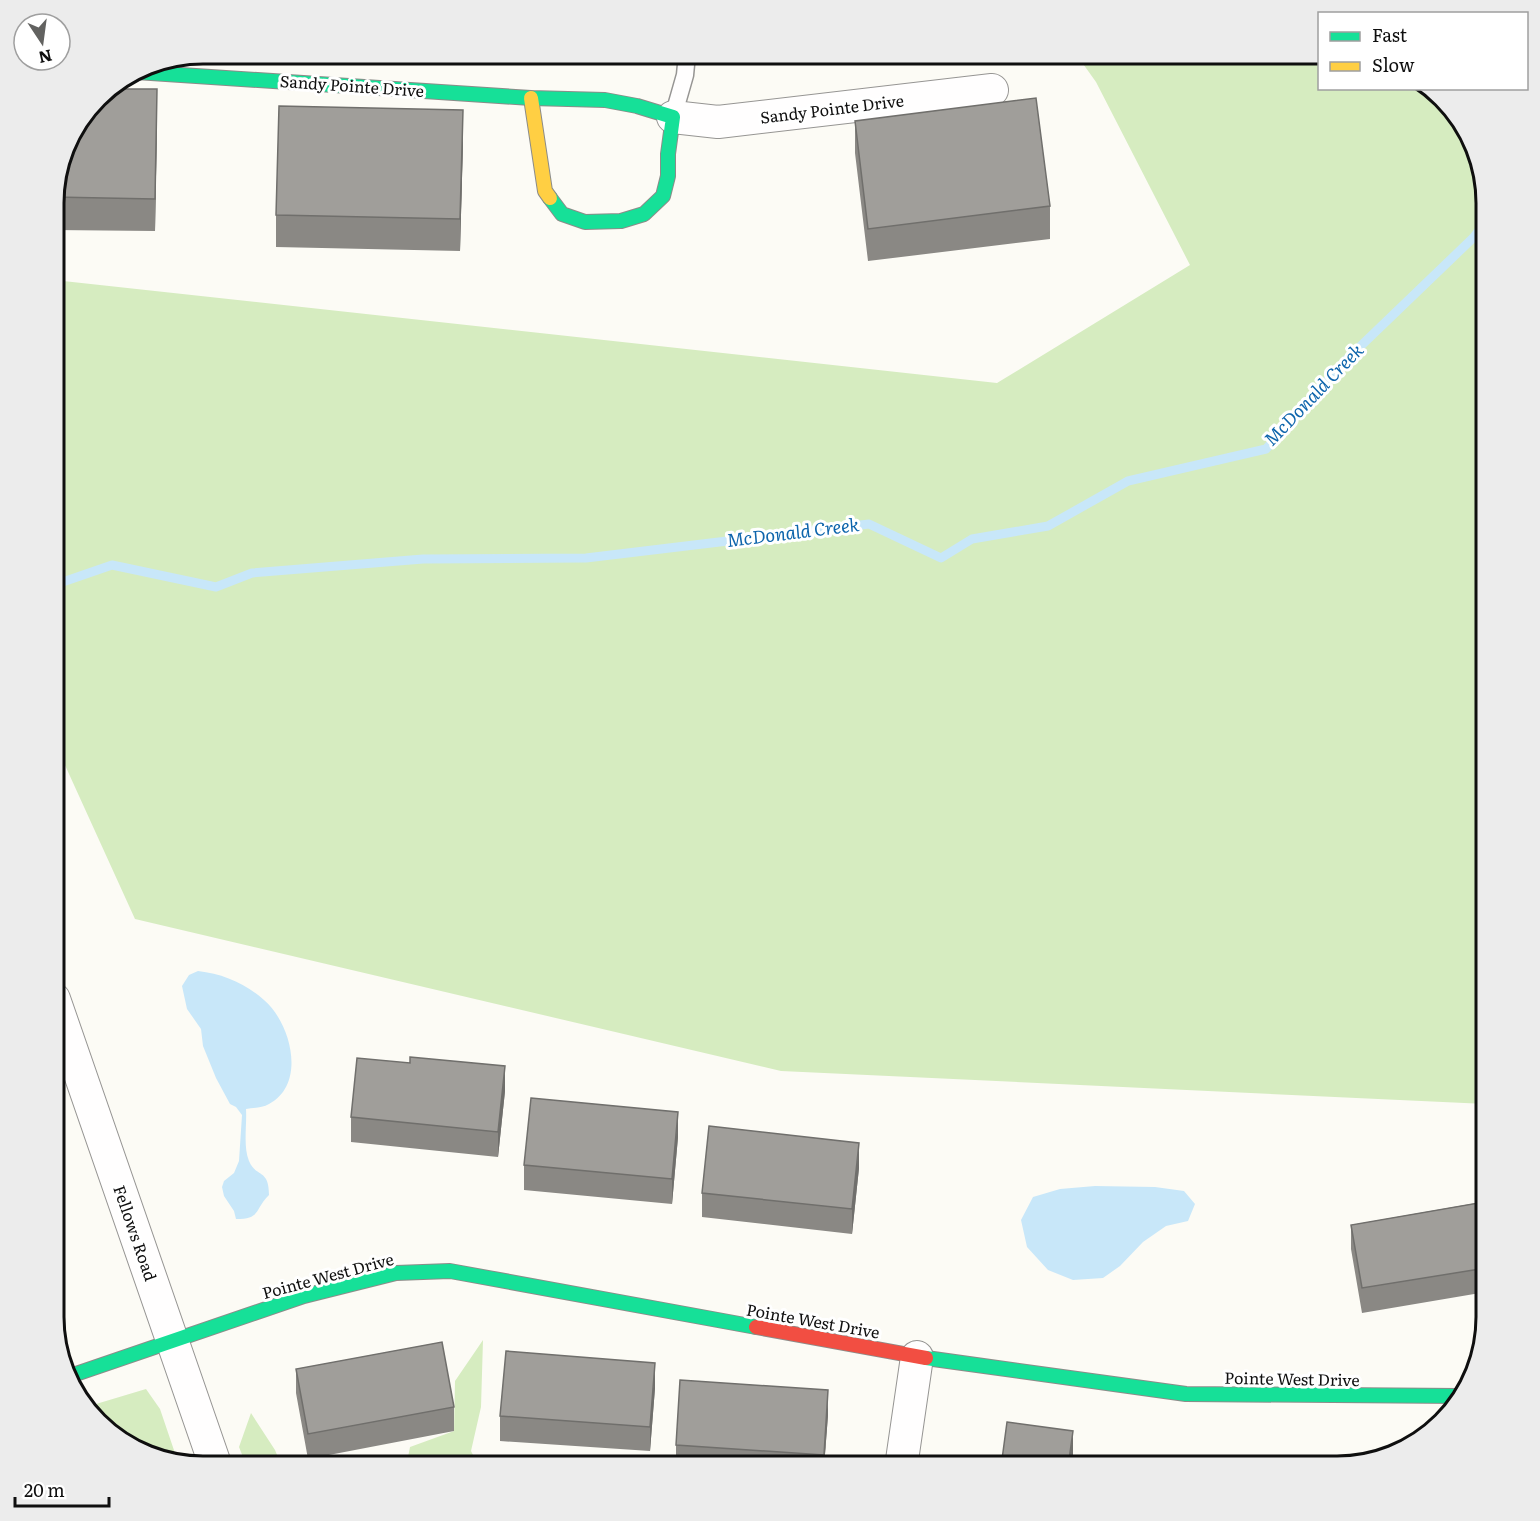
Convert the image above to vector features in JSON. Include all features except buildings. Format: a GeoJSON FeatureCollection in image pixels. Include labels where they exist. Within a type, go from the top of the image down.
{"type":"FeatureCollection","features":[{"type":"Feature","properties":{"kind":"street","name":"Sandy Pointe Drive"},"geometry":{"type":"LineString","coordinates":[[155,73],[531,98],[605,100],[637,106],[673,117],[718,122],[992,90]]}},
{"type":"Feature","properties":{"kind":"street"},"geometry":{"type":"LineString","coordinates":[[531,98],[545,191],[562,214],[585,222],[621,221],[644,214],[663,196],[668,176],[668,154],[673,117]]}},
{"type":"Feature","properties":{"kind":"street","name":"Fellows Road"},"geometry":{"type":"LineString","coordinates":[[64,1029],[212,1456]]}},
{"type":"Feature","properties":{"kind":"street","name":"Pointe West Drive"},"geometry":{"type":"LineString","coordinates":[[76,1374],[304,1296],[396,1273],[450,1271],[916,1357],[1186,1394],[1451,1396]]}},
{"type":"Feature","properties":{"kind":"street"},"geometry":{"type":"LineString","coordinates":[[902,1456],[916,1357]]}},
{"type":"Feature","properties":{"kind":"lane"},"geometry":{"type":"LineString","coordinates":[[673,117],[686,64]]}},
{"type":"Feature","properties":{"kind":"green space"},"geometry":{"type":"Polygon","coordinates":[[[1084,65],[1318,65],[1318,90],[1417,90],[1441,112],[1452,126],[1468,159],[1476,204],[1476,1104],[781,1071],[135,919],[64,764],[65,281],[997,383],[1190,265],[1096,82],[1084,65]]]}},
{"type":"Feature","properties":{"kind":"green space"},"geometry":{"type":"Polygon","coordinates":[[[483,1340],[481,1407],[471,1451],[474,1456],[408,1456],[410,1447],[454,1431],[455,1381],[483,1340]]]}},
{"type":"Feature","properties":{"kind":"green space"},"geometry":{"type":"Polygon","coordinates":[[[146,1389],[160,1409],[175,1453],[142,1442],[126,1433],[95,1404],[146,1389]]]}},
{"type":"Feature","properties":{"kind":"green space"},"geometry":{"type":"Polygon","coordinates":[[[251,1413],[277,1456],[243,1456],[239,1447],[251,1413]]]}},
{"type":"Feature","properties":{"kind":"water"},"geometry":{"type":"Polygon","coordinates":[[[198,971],[233,980],[264,1000],[282,1023],[291,1053],[288,1083],[281,1095],[269,1104],[246,1109],[247,1155],[255,1170],[265,1177],[269,1195],[256,1213],[244,1219],[236,1219],[222,1187],[224,1181],[234,1173],[239,1161],[242,1115],[236,1107],[230,1104],[216,1078],[203,1046],[201,1029],[187,1009],[182,986],[189,975],[198,971]]]}},
{"type":"Feature","properties":{"kind":"water"},"geometry":{"type":"Polygon","coordinates":[[[1095,1186],[1155,1187],[1184,1191],[1195,1204],[1188,1221],[1166,1226],[1143,1242],[1120,1266],[1103,1278],[1073,1280],[1048,1270],[1027,1247],[1021,1220],[1033,1197],[1060,1189],[1095,1186]]]}},
{"type":"Feature","properties":{"kind":"waterway","name":"McDonald Creek"},"geometry":{"type":"LineString","coordinates":[[65,581],[112,565],[216,587],[252,573],[423,559],[586,558],[869,524],[941,558],[972,539],[1048,526],[1128,481],[1266,449],[1343,363],[1476,234]]}},
{"type":"Feature","properties":{"kind":"traffic: fast"},"geometry":{"type":"LineString","coordinates":[[155,73],[531,98],[605,100],[637,106],[673,117],[668,154],[668,176],[663,196],[644,214],[621,221],[585,222],[562,214],[550,198]]}},
{"type":"Feature","properties":{"kind":"traffic: fast"},"geometry":{"type":"LineString","coordinates":[[76,1374],[304,1296],[396,1273],[450,1271],[756,1327]]}},
{"type":"Feature","properties":{"kind":"traffic: fast"},"geometry":{"type":"LineString","coordinates":[[926,1358],[1186,1394],[1451,1396]]}},
{"type":"Feature","properties":{"kind":"traffic: slow"},"geometry":{"type":"LineString","coordinates":[[531,98],[545,191],[550,198]]}},
{"type":"Feature","properties":{"kind":"traffic: jam"},"geometry":{"type":"LineString","coordinates":[[756,1327],[926,1358]]}}]}
